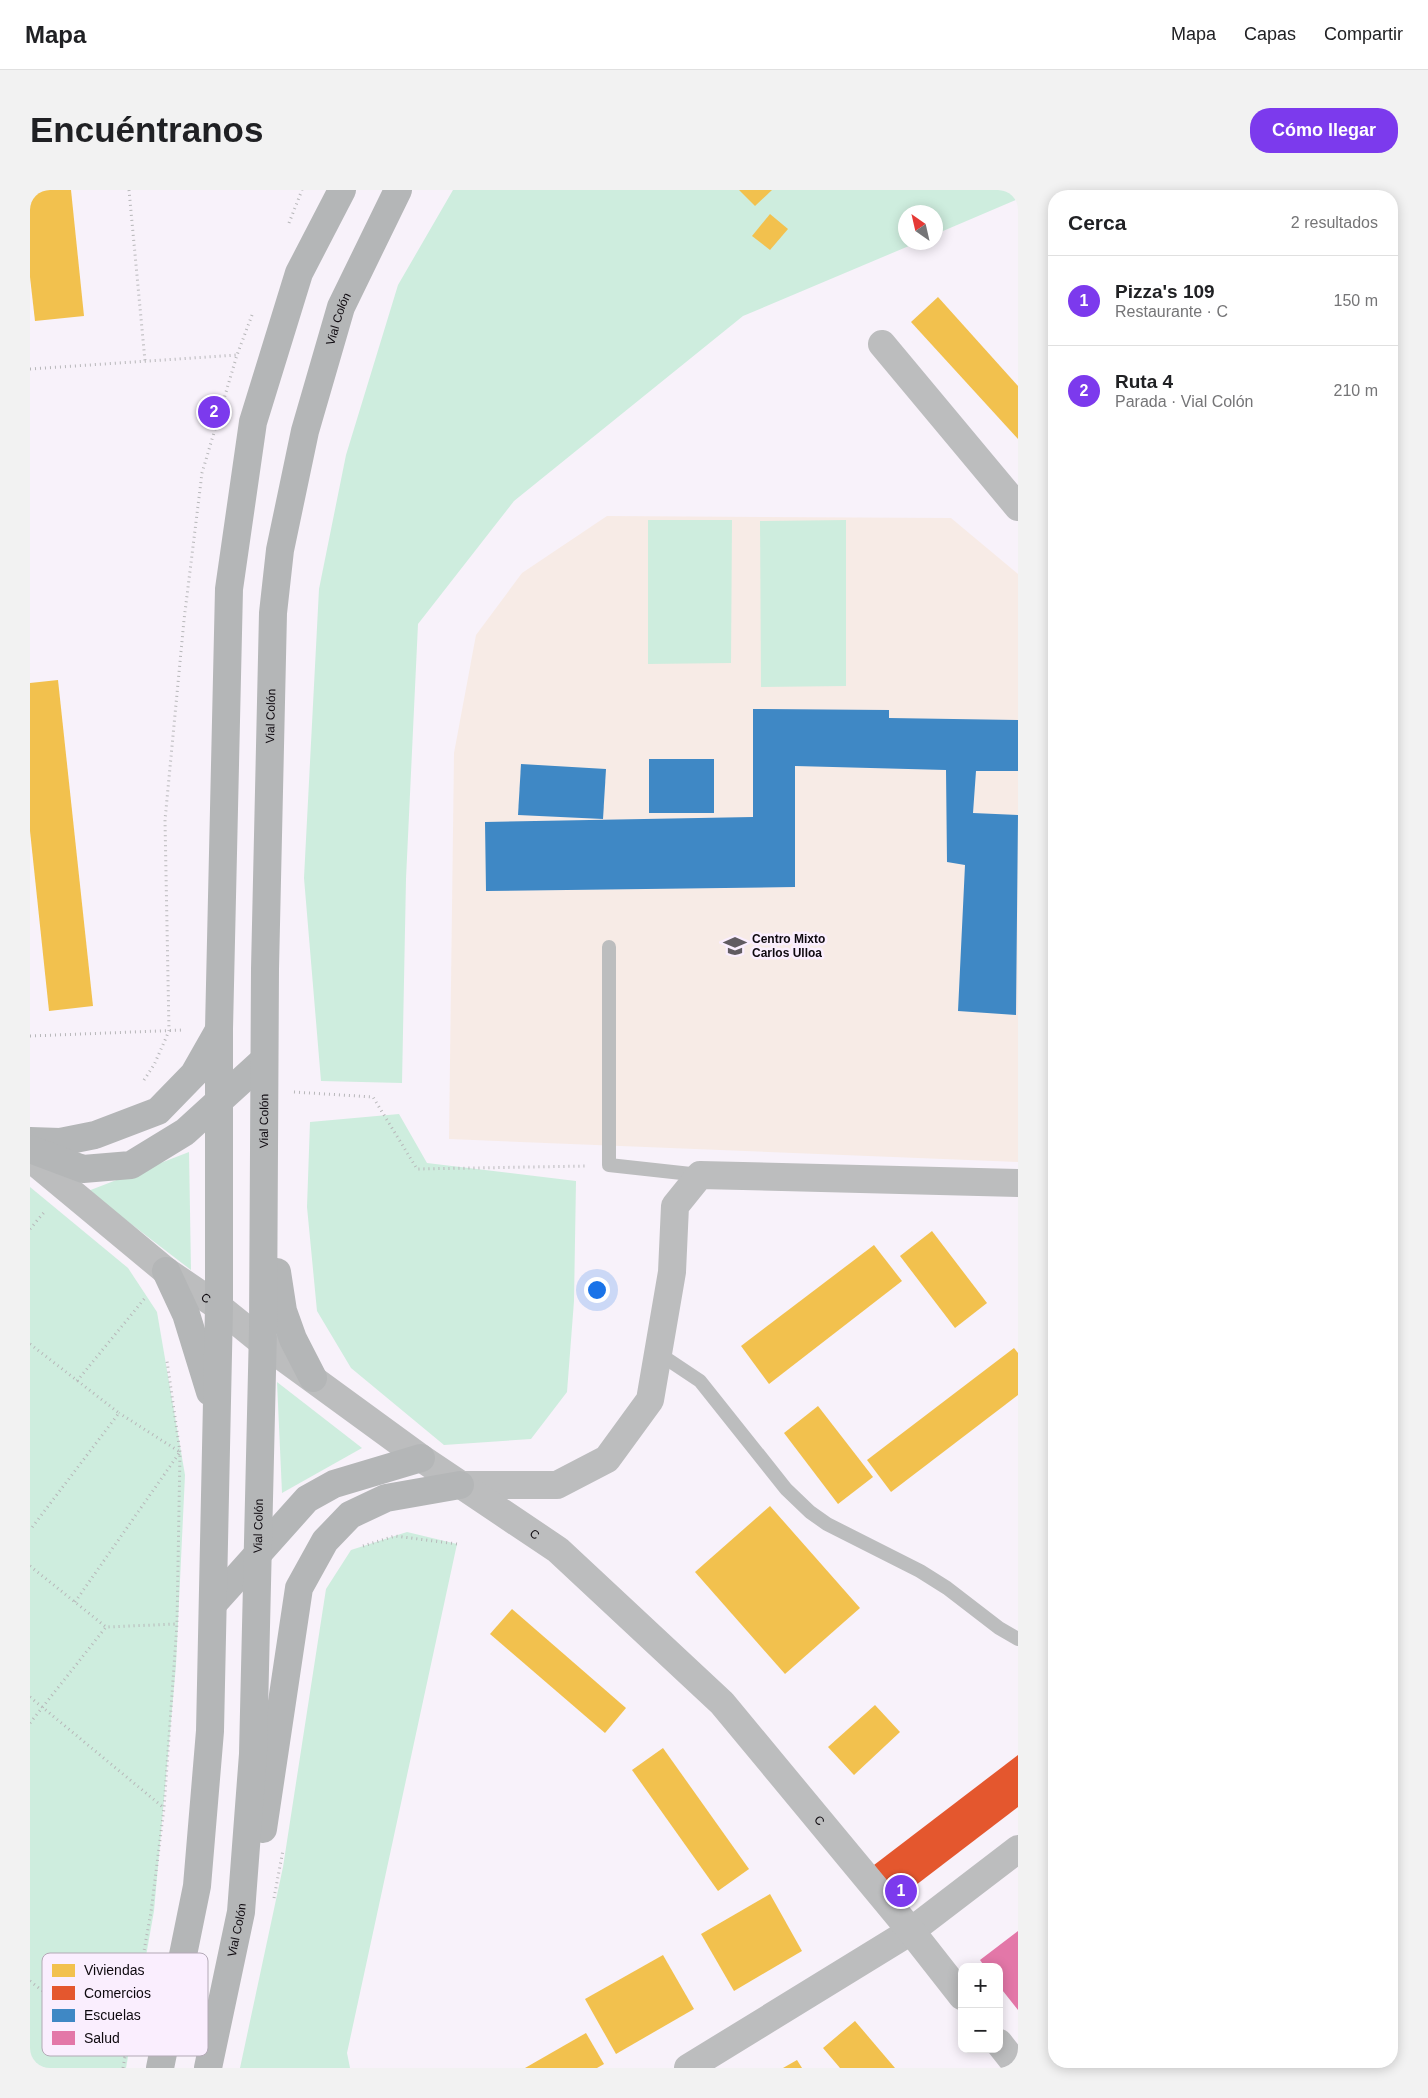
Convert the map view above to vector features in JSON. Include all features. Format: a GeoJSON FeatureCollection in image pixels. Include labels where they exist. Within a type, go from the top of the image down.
{"type":"FeatureCollection","features":[{"type":"Feature","properties":{"kind":"main road"},"geometry":{"type":"LineString","coordinates":[[183,1953],[197,1886],[210,1731],[220,1307],[219,1029],[229,589],[253,422],[299,273],[342,190]]}},
{"type":"Feature","properties":{"kind":"main road","name":"Vial Colón"},"geometry":{"type":"LineString","coordinates":[[208,2068],[240,1912],[253,1754],[262,1342],[264,1060],[273,614],[280,550],[305,431],[341,307],[398,190]]}},
{"type":"Feature","properties":{"kind":"main road"},"geometry":{"type":"LineString","coordinates":[[30,1141],[60,1142],[95,1136],[158,1111],[194,1074],[219,1029]]}},
{"type":"Feature","properties":{"kind":"main road"},"geometry":{"type":"LineString","coordinates":[[30,1148],[83,1169],[131,1165],[185,1132],[220,1098],[264,1060]]}},
{"type":"Feature","properties":{"kind":"main road"},"geometry":{"type":"LineString","coordinates":[[264,1174],[283,1311],[293,1339],[313,1378]]}},
{"type":"Feature","properties":{"kind":"main road"},"geometry":{"type":"LineString","coordinates":[[166,1271],[186,1314],[217,1415]]}},
{"type":"Feature","properties":{"kind":"main road"},"geometry":{"type":"LineString","coordinates":[[212,1604],[308,1499],[334,1484],[421,1458]]}},
{"type":"Feature","properties":{"kind":"main road"},"geometry":{"type":"LineString","coordinates":[[240,1912],[266,1819],[281,1700],[299,1588],[325,1541],[350,1515],[386,1498],[460,1485]]}},
{"type":"Feature","properties":{"kind":"street"},"geometry":{"type":"LineString","coordinates":[[882,344],[1018,507]]}},
{"type":"Feature","properties":{"kind":"street","name":"C"},"geometry":{"type":"LineString","coordinates":[[30,1158],[166,1271],[220,1307],[262,1342],[421,1458],[558,1550],[722,1703],[911,1931],[958,1991]]}},
{"type":"Feature","properties":{"kind":"street"},"geometry":{"type":"LineString","coordinates":[[460,1485],[557,1484],[607,1459],[650,1400],[672,1272],[675,1206],[700,1175],[1018,1183]]}},
{"type":"Feature","properties":{"kind":"street"},"geometry":{"type":"LineString","coordinates":[[688,2068],[911,1931],[1018,1849]]}},
{"type":"Feature","properties":{"kind":"street"},"geometry":{"type":"LineString","coordinates":[[1003,2048],[1018,2067]]}},
{"type":"Feature","properties":{"kind":"lane"},"geometry":{"type":"LineString","coordinates":[[609,947],[609,1165],[700,1175]]}},
{"type":"Feature","properties":{"kind":"lane"},"geometry":{"type":"LineString","coordinates":[[658,1353],[700,1381],[786,1489],[810,1512],[827,1524],[934,1580],[999,1628],[1018,1639]]}},
{"type":"Feature","properties":{"kind":"path"},"geometry":{"type":"LineString","coordinates":[[129,190],[145,361]]}},
{"type":"Feature","properties":{"kind":"path"},"geometry":{"type":"LineString","coordinates":[[288,227],[302,190]]}},
{"type":"Feature","properties":{"kind":"path"},"geometry":{"type":"LineString","coordinates":[[140,1086],[154,1065],[170,1031],[165,820],[184,620],[202,473],[236,355],[255,309]]}},
{"type":"Feature","properties":{"kind":"path"},"geometry":{"type":"LineString","coordinates":[[30,369],[276,352]]}},
{"type":"Feature","properties":{"kind":"path"},"geometry":{"type":"LineString","coordinates":[[30,1036],[219,1029]]}},
{"type":"Feature","properties":{"kind":"path"},"geometry":{"type":"LineString","coordinates":[[294,1092],[373,1097],[417,1169],[609,1165]]}},
{"type":"Feature","properties":{"kind":"path"},"geometry":{"type":"LineString","coordinates":[[78,1380],[166,1271]]}},
{"type":"Feature","properties":{"kind":"path"},"geometry":{"type":"LineString","coordinates":[[30,1344],[119,1413],[180,1452]]}},
{"type":"Feature","properties":{"kind":"path"},"geometry":{"type":"LineString","coordinates":[[144,1953],[151,1912],[164,1808],[176,1624],[180,1452],[166,1356]]}},
{"type":"Feature","properties":{"kind":"path"},"geometry":{"type":"LineString","coordinates":[[30,1530],[119,1413]]}},
{"type":"Feature","properties":{"kind":"path"},"geometry":{"type":"LineString","coordinates":[[75,1602],[180,1452]]}},
{"type":"Feature","properties":{"kind":"path"},"geometry":{"type":"LineString","coordinates":[[360,1547],[395,1536],[457,1544]]}},
{"type":"Feature","properties":{"kind":"path"},"geometry":{"type":"LineString","coordinates":[[30,1566],[106,1627],[176,1624]]}},
{"type":"Feature","properties":{"kind":"path"},"geometry":{"type":"LineString","coordinates":[[30,1724],[106,1627]]}},
{"type":"Feature","properties":{"kind":"path"},"geometry":{"type":"LineString","coordinates":[[30,1697],[164,1808]]}},
{"type":"Feature","properties":{"kind":"path"},"geometry":{"type":"LineString","coordinates":[[272,1907],[284,1840]]}},
{"type":"Feature","properties":{"kind":"path"},"geometry":{"type":"LineString","coordinates":[[30,1980],[42,1990]]}},
{"type":"Feature","properties":{"kind":"path"},"geometry":{"type":"LineString","coordinates":[[123,2068],[125,2056]]}},
{"type":"Feature","properties":{"kind":"shaded area","name":"Centro Mixto Carlos Ulloa"},"geometry":{"type":"Polygon","coordinates":[[[607,516],[951,518],[1018,574],[1018,1162],[449,1139],[454,753],[476,635],[522,573],[607,516]]]}},
{"type":"Feature","properties":{"kind":"green space"},"geometry":{"type":"Polygon","coordinates":[[[453,190],[1018,190],[1018,199],[943,231],[943,205],[898,205],[899,250],[743,316],[514,501],[418,624],[406,879],[402,1083],[321,1081],[304,878],[319,589],[346,455],[398,285],[453,190]]]}},
{"type":"Feature","properties":{"kind":"green space"},"geometry":{"type":"Polygon","coordinates":[[[648,520],[732,520],[731,663],[648,664],[648,520]]]}},
{"type":"Feature","properties":{"kind":"green space"},"geometry":{"type":"Polygon","coordinates":[[[846,520],[846,686],[761,687],[760,521],[846,520]]]}},
{"type":"Feature","properties":{"kind":"green space"},"geometry":{"type":"Polygon","coordinates":[[[399,1114],[427,1163],[576,1181],[574,1301],[567,1392],[531,1439],[444,1445],[351,1368],[317,1311],[307,1207],[310,1122],[399,1114]]]}},
{"type":"Feature","properties":{"kind":"green space"},"geometry":{"type":"Polygon","coordinates":[[[189,1152],[191,1270],[88,1191],[189,1152]]]}},
{"type":"Feature","properties":{"kind":"green space"},"geometry":{"type":"Polygon","coordinates":[[[30,1187],[128,1268],[157,1312],[185,1475],[176,1665],[154,1911],[147,1953],[42,1953],[42,2056],[128,2056],[126,2068],[30,2068],[30,1187]]]}},
{"type":"Feature","properties":{"kind":"green space"},"geometry":{"type":"Polygon","coordinates":[[[277,1382],[362,1448],[282,1493],[277,1382]]]}},
{"type":"Feature","properties":{"kind":"green space"},"geometry":{"type":"Polygon","coordinates":[[[407,1532],[457,1544],[347,2053],[350,2068],[240,2068],[283,1867],[326,1589],[351,1550],[407,1532]]]}},
{"type":"Feature","properties":{"kind":"building: Viviendas"},"geometry":{"type":"Polygon","coordinates":[[[30,190],[71,190],[84,316],[35,321],[30,277],[30,190]]]}},
{"type":"Feature","properties":{"kind":"building: Viviendas"},"geometry":{"type":"Polygon","coordinates":[[[739,190],[772,190],[755,206],[739,190]]]}},
{"type":"Feature","properties":{"kind":"building: Viviendas"},"geometry":{"type":"Polygon","coordinates":[[[770,214],[788,229],[770,250],[752,236],[770,214]]]}},
{"type":"Feature","properties":{"kind":"building: Viviendas"},"geometry":{"type":"Polygon","coordinates":[[[938,297],[1018,386],[1018,439],[911,322],[938,297]]]}},
{"type":"Feature","properties":{"kind":"building: Viviendas"},"geometry":{"type":"Polygon","coordinates":[[[58,680],[93,1006],[49,1011],[30,831],[30,683],[58,680]]]}},
{"type":"Feature","properties":{"kind":"building: Viviendas"},"geometry":{"type":"Polygon","coordinates":[[[932,1231],[987,1303],[955,1328],[900,1256],[932,1231]]]}},
{"type":"Feature","properties":{"kind":"building: Viviendas"},"geometry":{"type":"Polygon","coordinates":[[[874,1245],[902,1281],[769,1384],[741,1346],[874,1245]]]}},
{"type":"Feature","properties":{"kind":"building: Viviendas"},"geometry":{"type":"Polygon","coordinates":[[[1014,1348],[1018,1353],[1018,1395],[891,1492],[867,1460],[1014,1348]]]}},
{"type":"Feature","properties":{"kind":"building: Viviendas"},"geometry":{"type":"Polygon","coordinates":[[[818,1406],[873,1477],[838,1504],[784,1433],[818,1406]]]}},
{"type":"Feature","properties":{"kind":"building: Viviendas"},"geometry":{"type":"Polygon","coordinates":[[[770,1506],[860,1608],[785,1674],[695,1572],[770,1506]]]}},
{"type":"Feature","properties":{"kind":"building: Viviendas"},"geometry":{"type":"Polygon","coordinates":[[[512,1609],[626,1708],[605,1733],[490,1634],[512,1609]]]}},
{"type":"Feature","properties":{"kind":"building: Viviendas"},"geometry":{"type":"Polygon","coordinates":[[[875,1705],[900,1732],[854,1775],[828,1747],[875,1705]]]}},
{"type":"Feature","properties":{"kind":"building: Viviendas"},"geometry":{"type":"Polygon","coordinates":[[[663,1748],[749,1869],[718,1891],[632,1770],[663,1748]]]}},
{"type":"Feature","properties":{"kind":"building: Viviendas"},"geometry":{"type":"Polygon","coordinates":[[[770,1894],[802,1951],[734,1991],[701,1934],[770,1894]]]}},
{"type":"Feature","properties":{"kind":"building: Viviendas"},"geometry":{"type":"Polygon","coordinates":[[[663,1955],[694,2009],[616,2054],[585,1999],[663,1955]]]}},
{"type":"Feature","properties":{"kind":"building: Viviendas"},"geometry":{"type":"Polygon","coordinates":[[[855,2021],[895,2068],[840,2068],[823,2048],[855,2021]]]}},
{"type":"Feature","properties":{"kind":"building: Viviendas"},"geometry":{"type":"Polygon","coordinates":[[[586,2033],[604,2064],[597,2068],[525,2068],[586,2033]]]}},
{"type":"Feature","properties":{"kind":"building: Viviendas"},"geometry":{"type":"Polygon","coordinates":[[[797,2060],[802,2068],[783,2068],[797,2060]]]}},
{"type":"Feature","properties":{"kind":"building: Comercios"},"geometry":{"type":"Polygon","coordinates":[[[1018,1755],[1018,1807],[899,1898],[874,1865],[1018,1755]]]}},
{"type":"Feature","properties":{"kind":"building: Escuelas"},"geometry":{"type":"Polygon","coordinates":[[[753,709],[889,710],[889,718],[1018,720],[1018,771],[976,771],[973,813],[1018,815],[1016,1015],[958,1011],[965,865],[947,862],[946,770],[795,766],[795,887],[486,891],[485,822],[753,817],[753,709]]]}},
{"type":"Feature","properties":{"kind":"building: Escuelas"},"geometry":{"type":"Polygon","coordinates":[[[649,759],[714,759],[714,813],[649,813],[649,759]]]}},
{"type":"Feature","properties":{"kind":"building: Escuelas"},"geometry":{"type":"Polygon","coordinates":[[[521,764],[606,769],[603,819],[518,815],[521,764]]]}},
{"type":"Feature","properties":{"kind":"building: Salud"},"geometry":{"type":"Polygon","coordinates":[[[1018,1931],[1018,2010],[1003,1991],[1003,1963],[982,1963],[980,1960],[1018,1931]]]}},
{"type":"Feature","properties":{"kind":"place","name":"Ruta 4"},"geometry":{"type":"Point","coordinates":[214,412]}},
{"type":"Feature","properties":{"kind":"place","name":"Centro Mixto Carlos Ulloa"},"geometry":{"type":"Point","coordinates":[735,946]}},
{"type":"Feature","properties":{"kind":"place","name":"Pizza's 109"},"geometry":{"type":"Point","coordinates":[901,1891]}}]}
